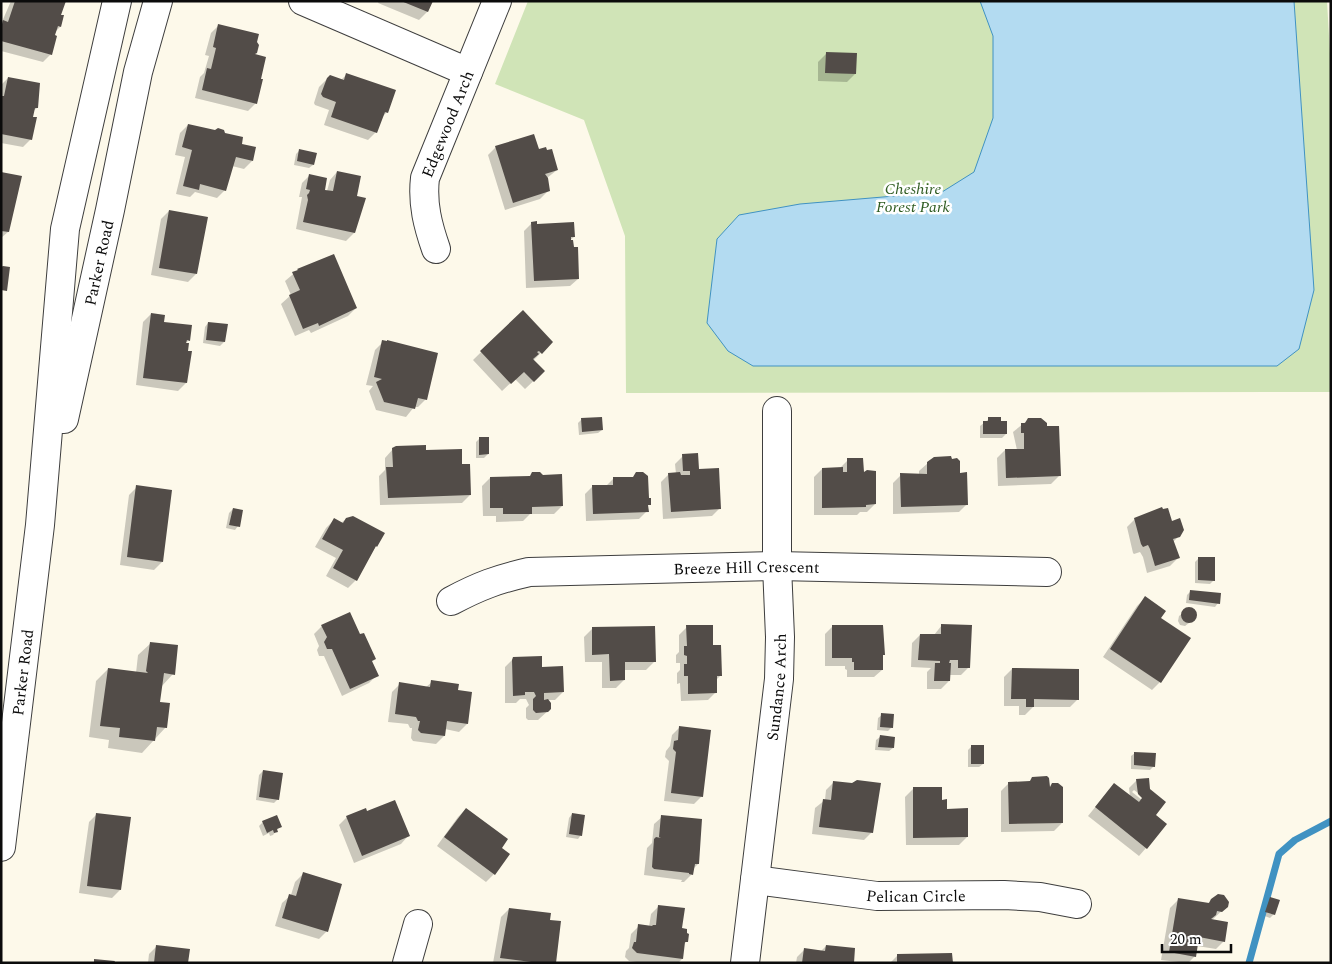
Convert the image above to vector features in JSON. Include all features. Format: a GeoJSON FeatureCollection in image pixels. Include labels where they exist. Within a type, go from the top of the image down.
{"type":"FeatureCollection","features":[{"type":"Feature","properties":{"kind":"street","name":"Parker Road"},"geometry":{"type":"LineString","coordinates":[[1,847],[40,525],[65,229],[117,1]]}},
{"type":"Feature","properties":{"kind":"street","name":"Parker Road"},"geometry":{"type":"LineString","coordinates":[[40,525],[110,210],[138,72],[158,1]]}},
{"type":"Feature","properties":{"kind":"street"},"geometry":{"type":"LineString","coordinates":[[303,1],[468,72]]}},
{"type":"Feature","properties":{"kind":"street","name":"Edgewood Arch"},"geometry":{"type":"LineString","coordinates":[[436,249],[427,225],[424,205],[425,178],[497,1]]}},
{"type":"Feature","properties":{"kind":"street","name":"Sundance Arch"},"geometry":{"type":"LineString","coordinates":[[745,963],[779,679],[777,411]]}},
{"type":"Feature","properties":{"kind":"street","name":"Breeze Hill Crescent"},"geometry":{"type":"LineString","coordinates":[[450,601],[482,585],[529,572],[777,566],[1047,572]]}},
{"type":"Feature","properties":{"kind":"street","name":"Pelican Circle"},"geometry":{"type":"LineString","coordinates":[[755,880],[877,896],[1004,895],[1040,897],[1077,904]]}},
{"type":"Feature","properties":{"kind":"street"},"geometry":{"type":"LineString","coordinates":[[407,963],[418,924]]}},
{"type":"Feature","properties":{"kind":"green space","name":"Cheshire Forest Park"},"geometry":{"type":"Polygon","coordinates":[[[528,1],[1327,1],[1331,71],[1331,392],[626,393],[625,236],[584,120],[495,84],[528,1]]]}},
{"type":"Feature","properties":{"kind":"water"},"geometry":{"type":"Polygon","coordinates":[[[980,1],[1294,1],[1314,290],[1299,349],[1277,366],[753,366],[728,351],[707,323],[717,239],[739,215],[800,204],[942,192],[974,172],[993,118],[993,36],[980,1]]]}},
{"type":"Feature","properties":{"kind":"building"},"geometry":{"type":"Polygon","coordinates":[[[15,1],[66,1],[61,15],[64,15],[61,27],[58,26],[55,35],[57,36],[52,55],[1,41],[3,20],[8,22],[15,1]]]}},
{"type":"Feature","properties":{"kind":"building"},"geometry":{"type":"Polygon","coordinates":[[[401,1],[433,1],[428,12],[401,1]]]}},
{"type":"Feature","properties":{"kind":"building"},"geometry":{"type":"Polygon","coordinates":[[[218,24],[259,34],[257,42],[259,45],[255,54],[266,57],[257,104],[202,90],[207,68],[211,69],[216,48],[213,47],[218,24]]]}},
{"type":"Feature","properties":{"kind":"building"},"geometry":{"type":"Polygon","coordinates":[[[826,52],[857,53],[856,74],[825,73],[826,52]]]}},
{"type":"Feature","properties":{"kind":"building"},"geometry":{"type":"Polygon","coordinates":[[[346,73],[396,90],[388,113],[385,112],[377,133],[331,117],[336,102],[323,97],[321,94],[330,75],[344,80],[346,73]]]}},
{"type":"Feature","properties":{"kind":"building"},"geometry":{"type":"Polygon","coordinates":[[[8,77],[40,83],[38,108],[35,108],[33,117],[37,117],[32,140],[1,134],[1,96],[4,96],[8,77]]]}},
{"type":"Feature","properties":{"kind":"building"},"geometry":{"type":"Polygon","coordinates":[[[188,124],[224,130],[225,133],[243,137],[242,144],[256,147],[253,161],[236,157],[226,191],[200,184],[199,190],[183,186],[192,150],[182,147],[188,124]]]}},
{"type":"Feature","properties":{"kind":"building"},"geometry":{"type":"Polygon","coordinates":[[[534,134],[539,149],[546,147],[547,150],[552,149],[558,170],[545,174],[548,178],[550,191],[513,203],[495,146],[534,134]]]}},
{"type":"Feature","properties":{"kind":"building"},"geometry":{"type":"Polygon","coordinates":[[[299,149],[317,153],[314,165],[297,161],[299,149]]]}},
{"type":"Feature","properties":{"kind":"building"},"geometry":{"type":"Polygon","coordinates":[[[337,171],[361,176],[357,196],[366,198],[355,233],[303,222],[308,200],[307,195],[310,190],[306,189],[309,174],[327,178],[325,190],[333,191],[337,171]]]}},
{"type":"Feature","properties":{"kind":"building"},"geometry":{"type":"Polygon","coordinates":[[[1,172],[22,176],[9,232],[1,231],[1,172]]]}},
{"type":"Feature","properties":{"kind":"building"},"geometry":{"type":"Polygon","coordinates":[[[169,210],[208,217],[197,274],[159,268],[169,210]]]}},
{"type":"Feature","properties":{"kind":"building"},"geometry":{"type":"Polygon","coordinates":[[[537,221],[537,224],[574,222],[575,237],[571,237],[571,240],[573,240],[574,247],[578,247],[579,279],[534,281],[531,222],[537,221]]]}},
{"type":"Feature","properties":{"kind":"building"},"geometry":{"type":"Polygon","coordinates":[[[334,254],[357,308],[319,326],[318,323],[303,329],[289,295],[300,290],[292,272],[334,254]]]}},
{"type":"Feature","properties":{"kind":"building"},"geometry":{"type":"Polygon","coordinates":[[[1,267],[10,267],[7,291],[1,290],[1,267]]]}},
{"type":"Feature","properties":{"kind":"building"},"geometry":{"type":"Polygon","coordinates":[[[523,310],[553,342],[542,354],[539,351],[537,352],[539,354],[533,359],[545,371],[534,382],[524,372],[511,384],[480,351],[523,310]]]}},
{"type":"Feature","properties":{"kind":"building"},"geometry":{"type":"Polygon","coordinates":[[[151,313],[165,315],[164,322],[192,325],[190,341],[187,340],[186,343],[189,343],[188,351],[192,351],[187,383],[143,378],[151,313]]]}},
{"type":"Feature","properties":{"kind":"building"},"geometry":{"type":"Polygon","coordinates":[[[208,322],[228,324],[225,342],[206,340],[208,322]]]}},
{"type":"Feature","properties":{"kind":"building"},"geometry":{"type":"Polygon","coordinates":[[[382,340],[438,353],[427,400],[418,398],[415,409],[384,402],[376,382],[382,379],[374,377],[382,340]]]}},
{"type":"Feature","properties":{"kind":"building"},"geometry":{"type":"Polygon","coordinates":[[[602,417],[603,430],[582,432],[581,418],[602,417]]]}},
{"type":"Feature","properties":{"kind":"building"},"geometry":{"type":"Polygon","coordinates":[[[988,417],[1001,417],[1001,421],[1007,421],[1007,434],[983,434],[983,421],[988,421],[988,417]]]}},
{"type":"Feature","properties":{"kind":"building"},"geometry":{"type":"Polygon","coordinates":[[[1028,418],[1041,418],[1047,423],[1047,426],[1059,426],[1061,476],[1006,478],[1005,449],[1024,449],[1024,433],[1021,433],[1021,423],[1025,423],[1028,418]]]}},
{"type":"Feature","properties":{"kind":"building"},"geometry":{"type":"Polygon","coordinates":[[[479,437],[489,437],[489,454],[479,455],[479,437]]]}},
{"type":"Feature","properties":{"kind":"building"},"geometry":{"type":"Polygon","coordinates":[[[426,445],[426,450],[462,449],[462,464],[470,464],[471,495],[388,498],[386,467],[393,467],[392,448],[396,446],[426,445]]]}},
{"type":"Feature","properties":{"kind":"building"},"geometry":{"type":"Polygon","coordinates":[[[698,453],[699,469],[719,468],[721,509],[671,512],[668,473],[680,472],[681,475],[690,475],[690,471],[683,471],[682,454],[698,453]]]}},
{"type":"Feature","properties":{"kind":"building"},"geometry":{"type":"Polygon","coordinates":[[[951,456],[952,459],[957,458],[960,461],[960,473],[967,472],[968,505],[901,507],[900,473],[927,474],[927,462],[934,457],[951,456]]]}},
{"type":"Feature","properties":{"kind":"building"},"geometry":{"type":"Polygon","coordinates":[[[847,458],[863,458],[864,472],[867,470],[876,471],[876,504],[866,505],[866,507],[822,508],[822,468],[843,467],[843,472],[847,472],[847,458]]]}},
{"type":"Feature","properties":{"kind":"building"},"geometry":{"type":"Polygon","coordinates":[[[532,472],[540,472],[543,475],[562,474],[563,506],[532,507],[532,514],[503,514],[503,508],[490,508],[490,477],[530,476],[532,472]]]}},
{"type":"Feature","properties":{"kind":"building"},"geometry":{"type":"Polygon","coordinates":[[[636,472],[643,472],[648,476],[649,498],[651,498],[651,505],[648,505],[649,512],[593,514],[592,485],[613,485],[613,477],[633,477],[636,472]]]}},
{"type":"Feature","properties":{"kind":"building"},"geometry":{"type":"Polygon","coordinates":[[[136,485],[172,490],[163,562],[127,557],[136,485]]]}},
{"type":"Feature","properties":{"kind":"building"},"geometry":{"type":"Polygon","coordinates":[[[1162,507],[1163,509],[1168,508],[1172,521],[1180,518],[1184,530],[1180,537],[1173,539],[1180,558],[1155,566],[1148,545],[1143,547],[1141,544],[1134,518],[1162,507]]]}},
{"type":"Feature","properties":{"kind":"building"},"geometry":{"type":"Polygon","coordinates":[[[233,508],[243,510],[240,527],[229,525],[233,508]]]}},
{"type":"Feature","properties":{"kind":"building"},"geometry":{"type":"Polygon","coordinates":[[[353,516],[385,533],[357,581],[333,568],[343,550],[322,539],[334,518],[343,523],[346,518],[353,516]]]}},
{"type":"Feature","properties":{"kind":"building"},"geometry":{"type":"Polygon","coordinates":[[[1198,557],[1215,557],[1215,581],[1198,580],[1198,557]]]}},
{"type":"Feature","properties":{"kind":"building"},"geometry":{"type":"Polygon","coordinates":[[[1190,590],[1221,593],[1220,604],[1189,600],[1190,590]]]}},
{"type":"Feature","properties":{"kind":"building"},"geometry":{"type":"Polygon","coordinates":[[[1145,596],[1166,611],[1161,618],[1191,638],[1161,683],[1110,649],[1145,596]]]}},
{"type":"Feature","properties":{"kind":"building"},"geometry":{"type":"Polygon","coordinates":[[[1189,607],[1197,615],[1189,623],[1181,615],[1189,607]]]}},
{"type":"Feature","properties":{"kind":"building"},"geometry":{"type":"Polygon","coordinates":[[[350,612],[360,634],[364,633],[376,659],[372,661],[379,676],[350,689],[332,649],[327,649],[324,642],[327,637],[321,625],[350,612]]]}},
{"type":"Feature","properties":{"kind":"building"},"geometry":{"type":"Polygon","coordinates":[[[941,624],[972,625],[970,668],[958,668],[958,660],[950,660],[950,681],[934,681],[935,663],[940,663],[940,661],[918,660],[920,634],[941,634],[941,624]]]}},
{"type":"Feature","properties":{"kind":"building"},"geometry":{"type":"Polygon","coordinates":[[[686,625],[713,625],[713,645],[721,645],[722,676],[717,676],[717,693],[688,694],[688,676],[684,676],[684,664],[687,664],[687,656],[684,655],[684,646],[687,646],[686,625]]]}},
{"type":"Feature","properties":{"kind":"building"},"geometry":{"type":"Polygon","coordinates":[[[832,625],[883,625],[885,655],[883,655],[883,670],[854,670],[852,658],[832,658],[832,625]]]}},
{"type":"Feature","properties":{"kind":"building"},"geometry":{"type":"Polygon","coordinates":[[[655,626],[656,662],[625,662],[625,680],[610,681],[609,654],[592,655],[592,627],[655,626]]]}},
{"type":"Feature","properties":{"kind":"building"},"geometry":{"type":"Polygon","coordinates":[[[150,642],[178,645],[175,675],[164,673],[160,702],[170,703],[167,728],[157,727],[155,741],[119,737],[120,728],[100,726],[108,668],[148,673],[146,671],[150,642]]]}},
{"type":"Feature","properties":{"kind":"building"},"geometry":{"type":"Polygon","coordinates":[[[542,656],[542,667],[563,666],[564,692],[544,693],[544,700],[548,699],[551,703],[551,709],[548,712],[536,713],[533,710],[533,699],[536,696],[534,692],[525,692],[525,695],[513,696],[512,660],[513,657],[542,656]]]}},
{"type":"Feature","properties":{"kind":"building"},"geometry":{"type":"Polygon","coordinates":[[[1012,668],[1079,669],[1079,700],[1034,699],[1034,707],[1026,707],[1026,699],[1011,699],[1012,668]]]}},
{"type":"Feature","properties":{"kind":"building"},"geometry":{"type":"Polygon","coordinates":[[[431,680],[459,684],[458,690],[472,692],[468,724],[447,721],[445,736],[421,733],[418,730],[420,721],[416,717],[395,714],[399,682],[430,687],[431,680]]]}},
{"type":"Feature","properties":{"kind":"building"},"geometry":{"type":"Polygon","coordinates":[[[881,713],[894,714],[893,728],[880,727],[881,713]]]}},
{"type":"Feature","properties":{"kind":"building"},"geometry":{"type":"Polygon","coordinates":[[[679,726],[711,730],[703,797],[671,793],[676,752],[673,749],[674,741],[678,740],[679,726]]]}},
{"type":"Feature","properties":{"kind":"building"},"geometry":{"type":"Polygon","coordinates":[[[880,735],[895,737],[894,748],[878,747],[880,735]]]}},
{"type":"Feature","properties":{"kind":"building"},"geometry":{"type":"Polygon","coordinates":[[[971,745],[984,745],[984,764],[971,764],[971,745]]]}},
{"type":"Feature","properties":{"kind":"building"},"geometry":{"type":"Polygon","coordinates":[[[1134,752],[1156,753],[1155,767],[1134,765],[1134,752]]]}},
{"type":"Feature","properties":{"kind":"building"},"geometry":{"type":"Polygon","coordinates":[[[263,770],[283,773],[279,800],[259,797],[263,770]]]}},
{"type":"Feature","properties":{"kind":"building"},"geometry":{"type":"Polygon","coordinates":[[[1047,776],[1050,787],[1052,783],[1058,783],[1063,787],[1063,823],[1009,824],[1008,782],[1030,781],[1032,777],[1047,776]]]}},
{"type":"Feature","properties":{"kind":"building"},"geometry":{"type":"Polygon","coordinates":[[[1149,778],[1150,789],[1166,802],[1156,815],[1167,824],[1147,849],[1095,807],[1114,783],[1139,802],[1142,798],[1138,794],[1136,779],[1149,778]]]}},
{"type":"Feature","properties":{"kind":"building"},"geometry":{"type":"Polygon","coordinates":[[[857,780],[881,783],[873,833],[819,827],[823,799],[831,800],[833,781],[852,783],[857,780]]]}},
{"type":"Feature","properties":{"kind":"building"},"geometry":{"type":"Polygon","coordinates":[[[913,787],[942,787],[942,800],[947,799],[947,809],[968,808],[968,837],[913,838],[913,787]]]}},
{"type":"Feature","properties":{"kind":"building"},"geometry":{"type":"Polygon","coordinates":[[[395,800],[410,836],[362,856],[346,816],[366,808],[367,811],[395,800]]]}},
{"type":"Feature","properties":{"kind":"building"},"geometry":{"type":"Polygon","coordinates":[[[466,808],[508,839],[502,848],[510,854],[495,875],[444,837],[466,808]]]}},
{"type":"Feature","properties":{"kind":"building"},"geometry":{"type":"Polygon","coordinates":[[[96,813],[131,817],[121,890],[87,886],[96,813]]]}},
{"type":"Feature","properties":{"kind":"building"},"geometry":{"type":"Polygon","coordinates":[[[572,813],[585,815],[582,836],[569,834],[572,813]]]}},
{"type":"Feature","properties":{"kind":"building"},"geometry":{"type":"Polygon","coordinates":[[[277,815],[282,827],[277,829],[278,832],[274,833],[273,830],[267,833],[262,821],[277,815]]]}},
{"type":"Feature","properties":{"kind":"building"},"geometry":{"type":"Polygon","coordinates":[[[661,815],[702,819],[699,864],[695,864],[693,875],[654,869],[652,867],[654,839],[656,837],[661,838],[659,837],[661,815]]]}},
{"type":"Feature","properties":{"kind":"building"},"geometry":{"type":"Polygon","coordinates":[[[303,872],[342,884],[328,932],[282,918],[289,894],[296,896],[303,872]]]}},
{"type":"Feature","properties":{"kind":"building"},"geometry":{"type":"Polygon","coordinates":[[[1218,894],[1224,895],[1229,902],[1228,907],[1222,912],[1217,911],[1216,915],[1211,919],[1228,922],[1225,942],[1199,937],[1196,957],[1169,952],[1178,898],[1209,903],[1218,894]]]}},
{"type":"Feature","properties":{"kind":"building"},"geometry":{"type":"Polygon","coordinates":[[[1270,897],[1280,900],[1275,915],[1265,912],[1270,897]]]}},
{"type":"Feature","properties":{"kind":"building"},"geometry":{"type":"Polygon","coordinates":[[[658,905],[685,908],[682,928],[687,929],[689,934],[688,942],[685,942],[683,959],[637,953],[632,948],[634,942],[636,942],[638,924],[656,925],[658,905]]]}},
{"type":"Feature","properties":{"kind":"building"},"geometry":{"type":"Polygon","coordinates":[[[509,908],[551,913],[550,920],[561,921],[556,963],[539,963],[500,958],[509,908]]]}},
{"type":"Feature","properties":{"kind":"building"},"geometry":{"type":"Polygon","coordinates":[[[156,945],[190,949],[188,963],[154,963],[156,945]]]}},
{"type":"Feature","properties":{"kind":"building"},"geometry":{"type":"Polygon","coordinates":[[[826,945],[855,948],[854,963],[802,963],[804,948],[825,951],[826,945]]]}},
{"type":"Feature","properties":{"kind":"building"},"geometry":{"type":"Polygon","coordinates":[[[952,953],[953,963],[897,963],[897,954],[952,953]]]}},
{"type":"Feature","properties":{"kind":"building"},"geometry":{"type":"Polygon","coordinates":[[[94,959],[115,961],[114,963],[94,963],[94,959]]]}},
{"type":"Feature","properties":{"kind":"waterway"},"geometry":{"type":"LineString","coordinates":[[1249,963],[1279,854],[1295,840],[1331,821]]}}]}
